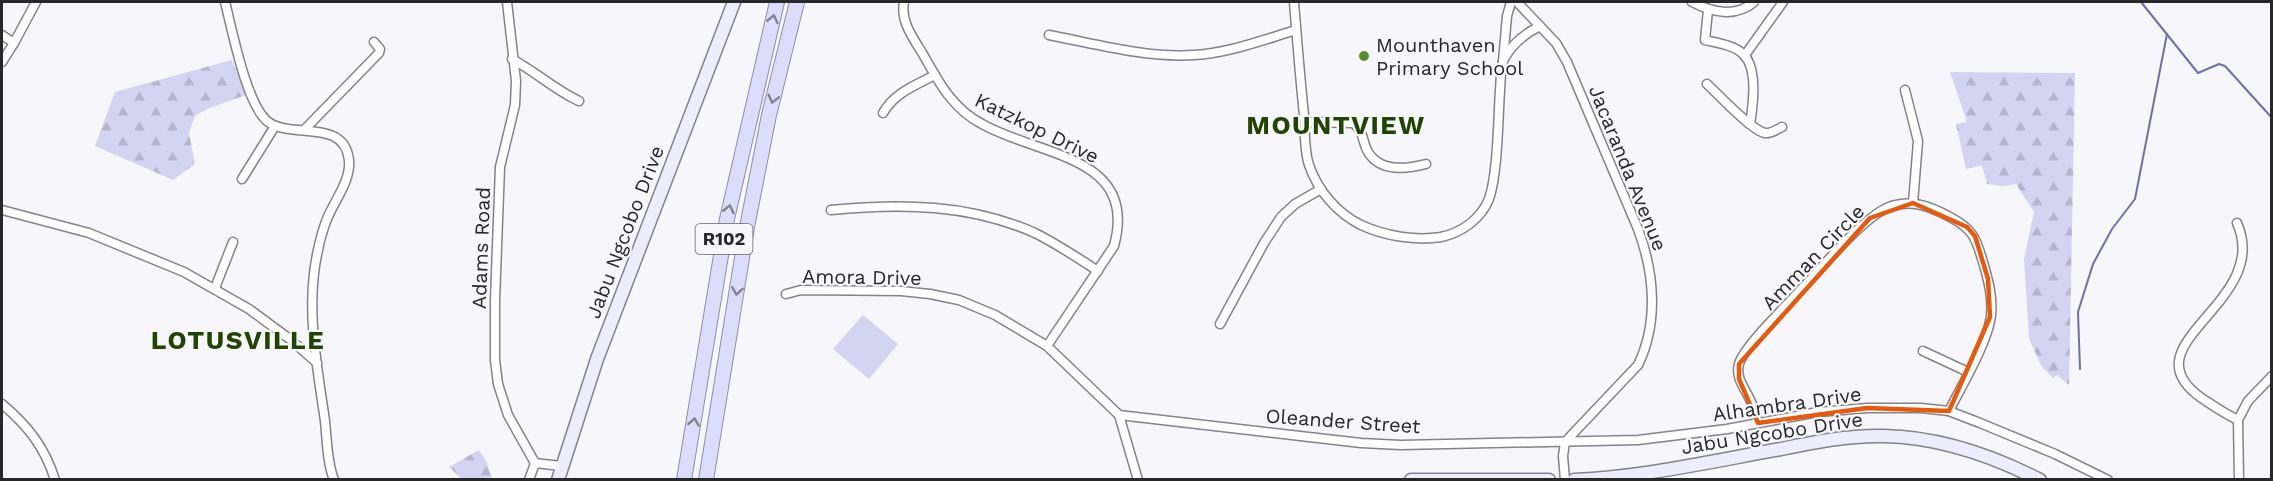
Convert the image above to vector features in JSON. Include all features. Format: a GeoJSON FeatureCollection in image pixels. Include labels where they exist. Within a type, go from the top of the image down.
{"type":"FeatureCollection","features":[{"type":"Feature","properties":{"kind":"main road","name":"Jabu Ngcobo Drive"},"geometry":{"type":"LineString","coordinates":[[558,480],[597,359],[734,2]]}},
{"type":"Feature","properties":{"kind":"main road","name":"R102"},"geometry":{"type":"LineString","coordinates":[[684,480],[727,219],[777,2]]}},
{"type":"Feature","properties":{"kind":"main road","name":"R102"},"geometry":{"type":"LineString","coordinates":[[706,480],[749,216],[769,115],[797,2]]}},
{"type":"Feature","properties":{"kind":"main road","name":"Jabu Ngcobo Drive"},"geometry":{"type":"LineString","coordinates":[[1574,480],[1656,471],[1848,436],[1886,436],[1925,440],[1969,449],[2040,480]]}},
{"type":"Feature","properties":{"kind":"main road"},"geometry":{"type":"LineString","coordinates":[[1412,480],[1549,480]]}},
{"type":"Feature","properties":{"kind":"street"},"geometry":{"type":"LineString","coordinates":[[2,62],[36,2]]}},
{"type":"Feature","properties":{"kind":"street"},"geometry":{"type":"LineString","coordinates":[[225,2],[242,69],[262,116],[275,126],[320,131],[334,136],[345,147],[349,160],[347,175],[322,235],[314,274],[317,363],[334,480]]}},
{"type":"Feature","properties":{"kind":"street","name":"Adams Road"},"geometry":{"type":"LineString","coordinates":[[507,2],[516,81],[515,105],[500,167],[495,360],[498,384],[508,415],[535,462]]}},
{"type":"Feature","properties":{"kind":"street","name":"Katzkop Drive"},"geometry":{"type":"LineString","coordinates":[[904,2],[903,15],[908,28],[948,96],[960,109],[981,124],[1090,167],[1107,184],[1118,208],[1119,229],[1114,246],[1047,346]]}},
{"type":"Feature","properties":{"kind":"street"},"geometry":{"type":"LineString","coordinates":[[1294,2],[1308,163],[1321,189],[1342,213],[1375,231],[1410,238],[1453,235],[1468,226],[1481,213],[1489,199],[1494,170],[1507,16],[1511,2]]}},
{"type":"Feature","properties":{"kind":"street","name":"Jacaranda Avenue"},"geometry":{"type":"LineString","coordinates":[[1517,2],[1556,43],[1567,62],[1648,254],[1652,278],[1650,333],[1638,365],[1565,442]]}},
{"type":"Feature","properties":{"kind":"street"},"geometry":{"type":"LineString","coordinates":[[1692,2],[1708,10],[1726,12],[1742,9],[1754,2]]}},
{"type":"Feature","properties":{"kind":"street"},"geometry":{"type":"LineString","coordinates":[[1745,55],[1783,2]]}},
{"type":"Feature","properties":{"kind":"street"},"geometry":{"type":"LineString","coordinates":[[1708,10],[1705,40],[1734,48],[1745,55],[1753,80],[1750,124]]}},
{"type":"Feature","properties":{"kind":"street"},"geometry":{"type":"LineString","coordinates":[[1503,61],[1516,43],[1540,26]]}},
{"type":"Feature","properties":{"kind":"street"},"geometry":{"type":"LineString","coordinates":[[1049,35],[1145,54],[1194,55],[1236,49],[1296,30]]}},
{"type":"Feature","properties":{"kind":"street"},"geometry":{"type":"LineString","coordinates":[[2,36],[14,43]]}},
{"type":"Feature","properties":{"kind":"street"},"geometry":{"type":"LineString","coordinates":[[304,130],[379,53],[374,42]]}},
{"type":"Feature","properties":{"kind":"street"},"geometry":{"type":"LineString","coordinates":[[512,59],[566,95],[579,101]]}},
{"type":"Feature","properties":{"kind":"street"},"geometry":{"type":"LineString","coordinates":[[883,113],[898,95],[935,75]]}},
{"type":"Feature","properties":{"kind":"street"},"geometry":{"type":"LineString","coordinates":[[1707,84],[1750,124],[1765,133],[1782,127]]}},
{"type":"Feature","properties":{"kind":"street"},"geometry":{"type":"LineString","coordinates":[[1905,90],[1918,141],[1913,203],[1933,208],[1967,227],[1975,236],[1988,279],[1991,299],[1990,317],[1968,372],[1949,411]]}},
{"type":"Feature","properties":{"kind":"street"},"geometry":{"type":"LineString","coordinates":[[1305,122],[1353,123],[1360,130],[1369,153],[1385,166],[1413,168],[1426,164]]}},
{"type":"Feature","properties":{"kind":"street"},"geometry":{"type":"LineString","coordinates":[[242,179],[275,126]]}},
{"type":"Feature","properties":{"kind":"street"},"geometry":{"type":"LineString","coordinates":[[1220,324],[1264,243],[1281,217],[1294,204],[1321,189]]}},
{"type":"Feature","properties":{"kind":"street","name":"Amman Circle"},"geometry":{"type":"LineString","coordinates":[[1758,423],[1739,379],[1739,364],[1744,354],[1870,218],[1888,208],[1913,203]]}},
{"type":"Feature","properties":{"kind":"street"},"geometry":{"type":"LineString","coordinates":[[831,210],[896,205],[959,210],[1012,224],[1036,234],[1098,271]]}},
{"type":"Feature","properties":{"kind":"street"},"geometry":{"type":"LineString","coordinates":[[2,210],[89,233],[184,272],[215,288],[266,320],[317,363]]}},
{"type":"Feature","properties":{"kind":"street"},"geometry":{"type":"LineString","coordinates":[[2237,224],[2249,240],[2253,257]]}},
{"type":"Feature","properties":{"kind":"street"},"geometry":{"type":"LineString","coordinates":[[215,288],[233,242]]}},
{"type":"Feature","properties":{"kind":"street","name":"Amora Drive"},"geometry":{"type":"LineString","coordinates":[[786,294],[801,290],[901,291],[959,300],[994,315],[1047,346],[1119,416],[1138,480]]}},
{"type":"Feature","properties":{"kind":"street"},"geometry":{"type":"LineString","coordinates":[[2233,299],[2184,356],[2181,374],[2192,391],[2238,420]]}},
{"type":"Feature","properties":{"kind":"street"},"geometry":{"type":"LineString","coordinates":[[1923,351],[1968,372]]}},
{"type":"Feature","properties":{"kind":"street"},"geometry":{"type":"LineString","coordinates":[[2239,480],[2238,420],[2248,401],[2271,376]]}},
{"type":"Feature","properties":{"kind":"street"},"geometry":{"type":"LineString","coordinates":[[2,404],[21,419],[34,436],[55,480]]}},
{"type":"Feature","properties":{"kind":"street","name":"Alhambra Drive"},"geometry":{"type":"LineString","coordinates":[[1565,442],[1638,440],[1818,412],[1867,408],[1921,408],[1949,411],[2055,453],[2108,480]]}},
{"type":"Feature","properties":{"kind":"street","name":"Oleander Street"},"geometry":{"type":"LineString","coordinates":[[1119,416],[1361,443],[1401,445],[1565,442]]}},
{"type":"Feature","properties":{"kind":"street"},"geometry":{"type":"LineString","coordinates":[[1565,442],[1563,456],[1565,480]]}},
{"type":"Feature","properties":{"kind":"street"},"geometry":{"type":"LineString","coordinates":[[529,480],[535,462],[561,466]]}},
{"type":"Feature","properties":{"kind":"highlighted area"},"geometry":{"type":"Polygon","coordinates":[[[1913,203],[1967,227],[1975,236],[1988,279],[1990,317],[1949,411],[1867,408],[1758,423],[1739,379],[1739,364],[1870,218],[1913,203]]]}},
{"type":"Feature","properties":{"kind":"green space"},"geometry":{"type":"Polygon","coordinates":[[[232,60],[246,95],[207,109],[195,116],[189,133],[195,164],[173,180],[95,146],[115,92],[232,60]]]}},
{"type":"Feature","properties":{"kind":"green space"},"geometry":{"type":"Polygon","coordinates":[[[1950,72],[2075,73],[2069,385],[2057,375],[2053,378],[2042,367],[2029,339],[2024,259],[2034,212],[2016,184],[2003,186],[1987,184],[1982,165],[1966,169],[1956,124],[1967,122],[1950,72]]]}},
{"type":"Feature","properties":{"kind":"green space"},"geometry":{"type":"Polygon","coordinates":[[[863,315],[898,344],[869,379],[833,349],[863,315]]]}},
{"type":"Feature","properties":{"kind":"green space"},"geometry":{"type":"Polygon","coordinates":[[[479,450],[487,463],[492,479],[462,479],[449,467],[479,450]]]}},
{"type":"Feature","properties":{"kind":"waterway"},"geometry":{"type":"LineString","coordinates":[[2141,2],[2198,73],[2219,64],[2225,66],[2272,118]]}},
{"type":"Feature","properties":{"kind":"waterway"},"geometry":{"type":"LineString","coordinates":[[2080,369],[2078,312],[2093,264],[2112,229],[2135,199],[2167,34]]}},
{"type":"Feature","properties":{"kind":"place","name":"Mounthaven Primary School"},"geometry":{"type":"Point","coordinates":[1364,56]}},
{"type":"Feature","properties":{"kind":"district","name":"MOUNTVIEW"},"geometry":{"type":"Point","coordinates":[1336,125]}},
{"type":"Feature","properties":{"kind":"district","name":"LOTUSVILLE"},"geometry":{"type":"Point","coordinates":[238,340]}}]}
